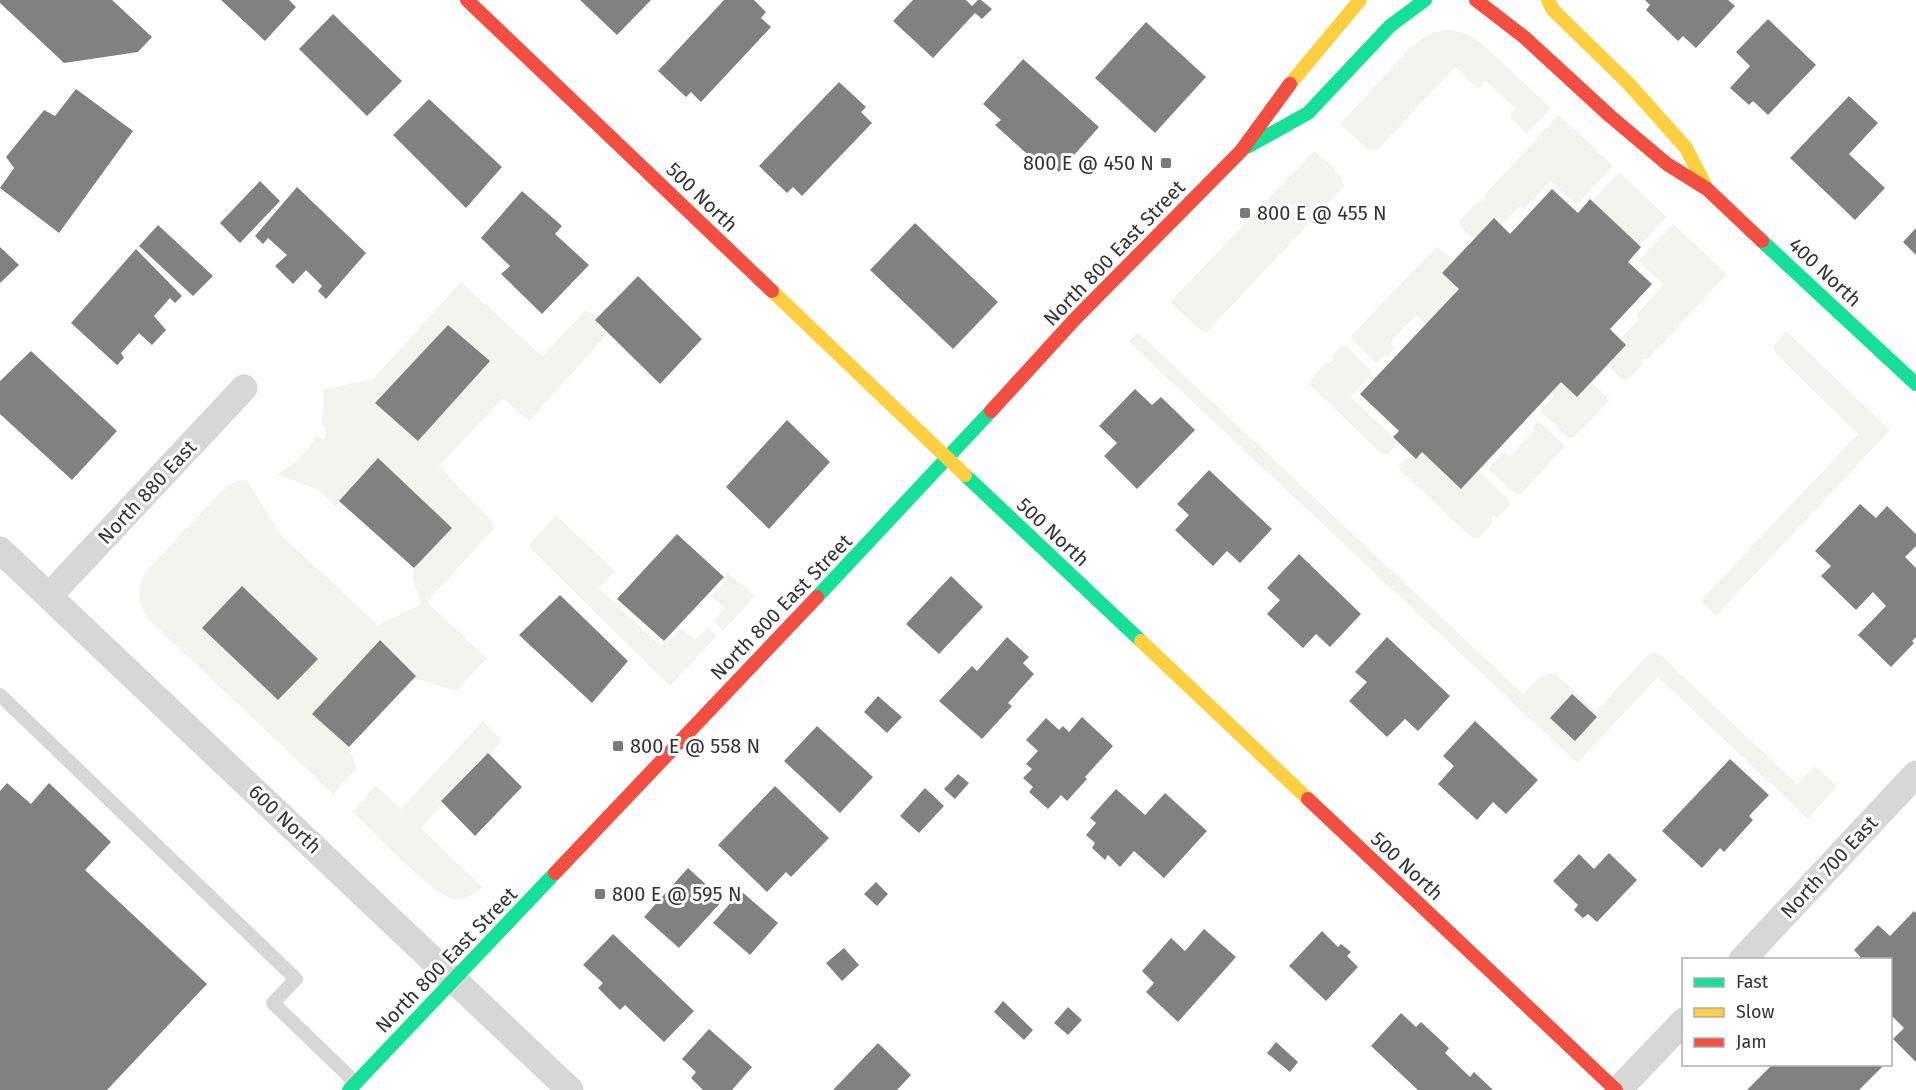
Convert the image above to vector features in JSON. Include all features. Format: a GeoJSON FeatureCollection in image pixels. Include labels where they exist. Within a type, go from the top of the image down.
{"type":"FeatureCollection","features":[{"type":"Feature","properties":{"kind":"street","name":"500 North"},"geometry":{"type":"LineString","coordinates":[[467,0],[948,459],[1617,1090]]}},
{"type":"Feature","properties":{"kind":"street"},"geometry":{"type":"LineString","coordinates":[[1241,151],[1289,84],[1360,0]]}},
{"type":"Feature","properties":{"kind":"street"},"geometry":{"type":"LineString","coordinates":[[1241,151],[1308,113],[1390,26],[1425,0]]}},
{"type":"Feature","properties":{"kind":"street"},"geometry":{"type":"LineString","coordinates":[[1476,0],[1524,37],[1610,116],[1667,164],[1707,189]]}},
{"type":"Feature","properties":{"kind":"street"},"geometry":{"type":"LineString","coordinates":[[1548,0],[1553,10],[1629,84],[1686,148],[1707,189]]}},
{"type":"Feature","properties":{"kind":"street","name":"North 800 East Street"},"geometry":{"type":"LineString","coordinates":[[353,1086],[948,459],[1074,320],[1241,151]]}},
{"type":"Feature","properties":{"kind":"street","name":"400 North"},"geometry":{"type":"LineString","coordinates":[[1707,189],[1916,384]]}},
{"type":"Feature","properties":{"kind":"street","name":"North 880 East"},"geometry":{"type":"LineString","coordinates":[[50,596],[244,388]]}},
{"type":"Feature","properties":{"kind":"street","name":"600 North"},"geometry":{"type":"LineString","coordinates":[[0,550],[570,1090]]}},
{"type":"Feature","properties":{"kind":"street","name":"North 700 East"},"geometry":{"type":"LineString","coordinates":[[1744,958],[1916,774]]}},
{"type":"Feature","properties":{"kind":"street"},"geometry":{"type":"LineString","coordinates":[[1617,1090],[1682,1022]]}},
{"type":"Feature","properties":{"kind":"lane"},"geometry":{"type":"LineString","coordinates":[[0,695],[296,979],[273,1003],[353,1086]]}},
{"type":"Feature","properties":{"kind":"shaded area"},"geometry":{"type":"Polygon","coordinates":[[[1447,29],[1478,40],[1551,108],[1527,134],[1511,118],[1510,115],[1515,108],[1486,81],[1478,89],[1455,67],[1377,150],[1369,150],[1340,124],[1409,49],[1427,36],[1447,29]]]}},
{"type":"Feature","properties":{"kind":"shaded area"},"geometry":{"type":"Polygon","coordinates":[[[1559,115],[1613,166],[1577,205],[1551,181],[1524,209],[1520,206],[1501,225],[1494,218],[1474,239],[1460,226],[1459,221],[1478,202],[1482,202],[1484,195],[1559,115]]]}},
{"type":"Feature","properties":{"kind":"shaded area"},"geometry":{"type":"Polygon","coordinates":[[[1314,151],[1336,171],[1344,186],[1208,331],[1200,330],[1170,302],[1314,151]]]}},
{"type":"Feature","properties":{"kind":"shaded area"},"geometry":{"type":"Polygon","coordinates":[[[1619,172],[1667,217],[1640,246],[1592,201],[1619,172]]]}},
{"type":"Feature","properties":{"kind":"shaded area"},"geometry":{"type":"Polygon","coordinates":[[[1673,224],[1727,274],[1647,360],[1645,358],[1641,360],[1642,365],[1629,379],[1623,380],[1607,365],[1626,345],[1620,339],[1639,319],[1636,315],[1663,285],[1638,261],[1673,224]]]}},
{"type":"Feature","properties":{"kind":"shaded area"},"geometry":{"type":"Polygon","coordinates":[[[1436,247],[1451,259],[1459,289],[1426,324],[1416,315],[1390,343],[1395,348],[1377,364],[1352,339],[1352,335],[1436,247]]]}},
{"type":"Feature","properties":{"kind":"shaded area"},"geometry":{"type":"Polygon","coordinates":[[[461,282],[542,356],[586,310],[598,317],[608,333],[529,421],[503,398],[439,466],[496,526],[427,602],[487,658],[456,691],[414,678],[416,675],[379,640],[312,714],[349,747],[357,768],[333,794],[148,619],[140,601],[141,585],[145,572],[223,490],[235,481],[247,480],[281,535],[378,625],[421,604],[413,576],[416,565],[421,559],[378,459],[335,506],[320,491],[277,474],[300,458],[316,435],[324,439],[327,428],[321,425],[323,389],[373,379],[461,282]]]}},
{"type":"Feature","properties":{"kind":"shaded area"},"geometry":{"type":"Polygon","coordinates":[[[1786,331],[1890,430],[1716,616],[1702,602],[1704,597],[1858,434],[1776,354],[1773,346],[1786,331]]]}},
{"type":"Feature","properties":{"kind":"shaded area"},"geometry":{"type":"Polygon","coordinates":[[[1138,332],[1523,694],[1542,676],[1557,675],[1596,711],[1647,656],[1655,652],[1797,784],[1815,766],[1837,786],[1808,819],[1658,677],[1577,763],[1129,342],[1138,332]]]}},
{"type":"Feature","properties":{"kind":"shaded area"},"geometry":{"type":"Polygon","coordinates":[[[1342,346],[1346,346],[1373,373],[1351,397],[1399,443],[1388,454],[1382,454],[1310,385],[1311,379],[1326,362],[1333,361],[1332,356],[1342,346]]]}},
{"type":"Feature","properties":{"kind":"shaded area"},"geometry":{"type":"Polygon","coordinates":[[[1561,382],[1577,397],[1591,382],[1607,397],[1608,402],[1574,437],[1569,438],[1540,411],[1554,396],[1551,393],[1561,382]]]}},
{"type":"Feature","properties":{"kind":"shaded area"},"geometry":{"type":"Polygon","coordinates":[[[1538,421],[1563,444],[1563,449],[1520,494],[1515,494],[1488,469],[1504,451],[1510,456],[1535,430],[1532,427],[1538,421]]]}},
{"type":"Feature","properties":{"kind":"shaded area"},"geometry":{"type":"Polygon","coordinates":[[[1422,452],[1461,489],[1478,471],[1510,501],[1509,506],[1498,517],[1492,518],[1493,522],[1479,538],[1472,538],[1400,470],[1399,465],[1409,456],[1414,460],[1422,452]]]}},
{"type":"Feature","properties":{"kind":"shaded area"},"geometry":{"type":"Polygon","coordinates":[[[556,515],[615,571],[599,588],[659,645],[668,642],[682,628],[695,640],[708,627],[717,636],[670,686],[528,546],[556,515]]]}},
{"type":"Feature","properties":{"kind":"shaded area"},"geometry":{"type":"Polygon","coordinates":[[[727,572],[755,596],[723,631],[714,621],[724,608],[711,596],[725,580],[727,572]]]}},
{"type":"Feature","properties":{"kind":"shaded area"},"geometry":{"type":"Polygon","coordinates":[[[483,721],[502,740],[490,755],[487,753],[442,800],[443,803],[421,828],[483,888],[465,898],[453,899],[443,895],[417,874],[352,811],[376,786],[401,809],[483,721]]]}},
{"type":"Feature","properties":{"kind":"building"},"geometry":{"type":"Polygon","coordinates":[[[0,0],[112,0],[152,37],[138,52],[64,63],[0,3],[0,0]]]}},
{"type":"Feature","properties":{"kind":"building"},"geometry":{"type":"Polygon","coordinates":[[[221,0],[289,0],[296,7],[265,41],[221,0]]]}},
{"type":"Feature","properties":{"kind":"building"},"geometry":{"type":"Polygon","coordinates":[[[580,0],[651,0],[617,35],[580,0]]]}},
{"type":"Feature","properties":{"kind":"building"},"geometry":{"type":"Polygon","coordinates":[[[724,0],[754,0],[766,12],[761,18],[771,27],[701,102],[691,92],[686,97],[658,71],[724,0]]]}},
{"type":"Feature","properties":{"kind":"building"},"geometry":{"type":"Polygon","coordinates":[[[913,0],[966,0],[972,6],[981,0],[992,9],[982,19],[975,13],[933,58],[893,21],[913,0]]]}},
{"type":"Feature","properties":{"kind":"building"},"geometry":{"type":"Polygon","coordinates":[[[1645,0],[1728,0],[1735,6],[1696,48],[1683,36],[1678,41],[1646,10],[1650,5],[1645,0]]]}},
{"type":"Feature","properties":{"kind":"building"},"geometry":{"type":"Polygon","coordinates":[[[333,14],[402,81],[367,116],[299,49],[333,14]]]}},
{"type":"Feature","properties":{"kind":"building"},"geometry":{"type":"Polygon","coordinates":[[[1768,19],[1816,65],[1768,115],[1753,101],[1749,105],[1730,88],[1750,66],[1736,52],[1768,19]]]}},
{"type":"Feature","properties":{"kind":"building"},"geometry":{"type":"Polygon","coordinates":[[[1146,22],[1206,77],[1155,133],[1095,78],[1146,22]]]}},
{"type":"Feature","properties":{"kind":"building"},"geometry":{"type":"Polygon","coordinates":[[[1023,59],[1099,127],[1059,172],[1040,156],[1035,161],[995,125],[1001,120],[983,104],[1023,59]]]}},
{"type":"Feature","properties":{"kind":"building"},"geometry":{"type":"Polygon","coordinates":[[[839,82],[866,107],[861,112],[872,123],[802,196],[793,187],[787,193],[759,166],[839,82]]]}},
{"type":"Feature","properties":{"kind":"building"},"geometry":{"type":"Polygon","coordinates":[[[76,89],[133,131],[59,233],[0,188],[14,168],[6,157],[44,110],[55,116],[76,89]]]}},
{"type":"Feature","properties":{"kind":"building"},"geometry":{"type":"Polygon","coordinates":[[[1849,96],[1878,123],[1849,154],[1885,188],[1855,220],[1790,158],[1849,96]]]}},
{"type":"Feature","properties":{"kind":"building"},"geometry":{"type":"Polygon","coordinates":[[[429,99],[502,167],[466,208],[393,135],[429,99]]]}},
{"type":"Feature","properties":{"kind":"building"},"geometry":{"type":"Polygon","coordinates":[[[260,181],[280,201],[240,243],[220,223],[260,181]]]}},
{"type":"Feature","properties":{"kind":"building"},"geometry":{"type":"Polygon","coordinates":[[[297,187],[366,253],[326,299],[318,291],[322,286],[306,270],[293,284],[275,266],[287,255],[268,238],[263,244],[255,236],[297,187]]]}},
{"type":"Feature","properties":{"kind":"building"},"geometry":{"type":"Polygon","coordinates":[[[1552,189],[1578,213],[1590,199],[1641,247],[1628,262],[1652,284],[1610,329],[1626,345],[1577,397],[1561,382],[1461,489],[1422,452],[1416,459],[1393,437],[1399,431],[1360,394],[1459,289],[1442,273],[1494,218],[1510,234],[1552,189]]]}},
{"type":"Feature","properties":{"kind":"building"},"geometry":{"type":"Polygon","coordinates":[[[522,191],[562,226],[555,234],[589,265],[542,314],[501,274],[510,266],[481,238],[522,191]]]}},
{"type":"Feature","properties":{"kind":"building"},"geometry":{"type":"Polygon","coordinates":[[[915,223],[998,302],[953,349],[870,270],[915,223]]]}},
{"type":"Feature","properties":{"kind":"building"},"geometry":{"type":"Polygon","coordinates":[[[158,225],[213,276],[193,296],[139,246],[158,225]]]}},
{"type":"Feature","properties":{"kind":"building"},"geometry":{"type":"Polygon","coordinates":[[[1916,228],[1916,255],[1903,242],[1916,228]]]}},
{"type":"Feature","properties":{"kind":"building"},"geometry":{"type":"Polygon","coordinates":[[[0,247],[19,265],[0,283],[0,247]]]}},
{"type":"Feature","properties":{"kind":"building"},"geometry":{"type":"Polygon","coordinates":[[[136,249],[182,296],[175,303],[170,298],[154,316],[166,330],[152,345],[139,333],[121,353],[124,358],[117,365],[71,323],[136,249]]]}},
{"type":"Feature","properties":{"kind":"building"},"geometry":{"type":"Polygon","coordinates":[[[638,276],[702,339],[660,384],[595,320],[638,276]]]}},
{"type":"Feature","properties":{"kind":"building"},"geometry":{"type":"Polygon","coordinates":[[[448,325],[490,361],[418,441],[375,403],[448,325]]]}},
{"type":"Feature","properties":{"kind":"building"},"geometry":{"type":"Polygon","coordinates":[[[31,351],[117,431],[72,480],[0,414],[0,381],[31,351]]]}},
{"type":"Feature","properties":{"kind":"building"},"geometry":{"type":"Polygon","coordinates":[[[1135,389],[1152,405],[1161,397],[1195,430],[1137,489],[1104,456],[1117,443],[1099,426],[1135,389]]]}},
{"type":"Feature","properties":{"kind":"building"},"geometry":{"type":"Polygon","coordinates":[[[787,420],[830,462],[769,529],[726,487],[787,420]]]}},
{"type":"Feature","properties":{"kind":"building"},"geometry":{"type":"Polygon","coordinates":[[[378,458],[452,528],[414,568],[339,501],[378,458]]]}},
{"type":"Feature","properties":{"kind":"building"},"geometry":{"type":"Polygon","coordinates":[[[1209,470],[1272,529],[1240,563],[1227,551],[1213,566],[1175,530],[1189,515],[1177,504],[1209,470]]]}},
{"type":"Feature","properties":{"kind":"building"},"geometry":{"type":"Polygon","coordinates":[[[1860,504],[1876,518],[1887,506],[1916,534],[1916,546],[1905,557],[1916,568],[1916,637],[1912,641],[1914,643],[1891,667],[1858,635],[1886,606],[1873,592],[1856,610],[1821,576],[1831,566],[1815,551],[1860,504]]]}},
{"type":"Feature","properties":{"kind":"building"},"geometry":{"type":"Polygon","coordinates":[[[677,534],[724,577],[664,641],[617,599],[677,534]]]}},
{"type":"Feature","properties":{"kind":"building"},"geometry":{"type":"Polygon","coordinates":[[[1299,554],[1361,614],[1330,647],[1316,634],[1303,648],[1267,614],[1280,600],[1267,588],[1299,554]]]}},
{"type":"Feature","properties":{"kind":"building"},"geometry":{"type":"Polygon","coordinates":[[[951,576],[983,607],[939,654],[906,624],[951,576]]]}},
{"type":"Feature","properties":{"kind":"building"},"geometry":{"type":"Polygon","coordinates":[[[242,586],[318,659],[278,700],[202,628],[242,586]]]}},
{"type":"Feature","properties":{"kind":"building"},"geometry":{"type":"Polygon","coordinates":[[[560,595],[628,661],[592,703],[519,635],[560,595]]]}},
{"type":"Feature","properties":{"kind":"building"},"geometry":{"type":"Polygon","coordinates":[[[1007,637],[1029,657],[1023,663],[1034,674],[1008,703],[1012,706],[982,739],[939,701],[972,666],[977,671],[1007,637]]]}},
{"type":"Feature","properties":{"kind":"building"},"geometry":{"type":"Polygon","coordinates":[[[1387,637],[1450,696],[1418,731],[1405,719],[1387,737],[1349,701],[1367,682],[1355,672],[1387,637]]]}},
{"type":"Feature","properties":{"kind":"building"},"geometry":{"type":"Polygon","coordinates":[[[380,640],[416,676],[349,747],[312,714],[380,640]]]}},
{"type":"Feature","properties":{"kind":"building"},"geometry":{"type":"Polygon","coordinates":[[[1572,694],[1597,717],[1575,741],[1550,718],[1572,694]]]}},
{"type":"Feature","properties":{"kind":"building"},"geometry":{"type":"Polygon","coordinates":[[[878,696],[902,717],[887,733],[864,712],[878,696]]]}},
{"type":"Feature","properties":{"kind":"building"},"geometry":{"type":"Polygon","coordinates":[[[1082,717],[1113,746],[1067,801],[1061,795],[1048,809],[1029,792],[1033,787],[1023,778],[1032,769],[1026,764],[1038,751],[1026,740],[1046,718],[1059,730],[1063,726],[1069,732],[1082,717]]]}},
{"type":"Feature","properties":{"kind":"building"},"geometry":{"type":"Polygon","coordinates":[[[1475,721],[1538,780],[1506,814],[1493,802],[1477,820],[1438,784],[1454,766],[1443,756],[1475,721]]]}},
{"type":"Feature","properties":{"kind":"building"},"geometry":{"type":"Polygon","coordinates":[[[817,726],[873,777],[840,813],[784,761],[817,726]]]}},
{"type":"Feature","properties":{"kind":"building"},"geometry":{"type":"Polygon","coordinates":[[[488,753],[522,787],[475,836],[441,801],[488,753]]]}},
{"type":"Feature","properties":{"kind":"building"},"geometry":{"type":"Polygon","coordinates":[[[1730,759],[1769,795],[1749,816],[1753,820],[1724,852],[1720,848],[1702,868],[1662,831],[1730,759]]]}},
{"type":"Feature","properties":{"kind":"building"},"geometry":{"type":"Polygon","coordinates":[[[958,774],[969,783],[955,799],[944,789],[958,774]]]}},
{"type":"Feature","properties":{"kind":"building"},"geometry":{"type":"Polygon","coordinates":[[[7,783],[31,804],[49,783],[111,842],[85,870],[207,984],[107,1090],[0,1090],[0,791],[7,783]]]}},
{"type":"Feature","properties":{"kind":"building"},"geometry":{"type":"Polygon","coordinates":[[[775,786],[829,838],[791,877],[786,872],[767,892],[718,845],[775,786]]]}},
{"type":"Feature","properties":{"kind":"building"},"geometry":{"type":"Polygon","coordinates":[[[925,788],[944,806],[919,833],[900,816],[925,788]]]}},
{"type":"Feature","properties":{"kind":"building"},"geometry":{"type":"Polygon","coordinates":[[[1116,789],[1145,815],[1165,793],[1207,831],[1164,878],[1134,851],[1120,867],[1108,855],[1105,860],[1092,848],[1095,843],[1086,835],[1096,823],[1090,818],[1116,789]]]}},
{"type":"Feature","properties":{"kind":"building"},"geometry":{"type":"Polygon","coordinates":[[[1609,853],[1637,880],[1597,922],[1588,914],[1583,918],[1574,910],[1578,905],[1553,881],[1579,854],[1594,869],[1609,853]]]}},
{"type":"Feature","properties":{"kind":"building"},"geometry":{"type":"Polygon","coordinates":[[[688,868],[723,900],[679,948],[644,917],[688,868]]]}},
{"type":"Feature","properties":{"kind":"building"},"geometry":{"type":"Polygon","coordinates":[[[876,882],[888,894],[877,906],[864,894],[876,882]]]}},
{"type":"Feature","properties":{"kind":"building"},"geometry":{"type":"Polygon","coordinates":[[[741,891],[778,923],[750,955],[713,923],[741,891]]]}},
{"type":"Feature","properties":{"kind":"building"},"geometry":{"type":"Polygon","coordinates":[[[1914,911],[1916,913],[1916,1062],[1893,1039],[1904,1028],[1892,1016],[1892,958],[1861,958],[1854,950],[1878,925],[1890,936],[1914,911]]]}},
{"type":"Feature","properties":{"kind":"building"},"geometry":{"type":"Polygon","coordinates":[[[1204,929],[1236,957],[1178,1022],[1146,992],[1154,983],[1142,971],[1171,938],[1185,951],[1204,929]]]}},
{"type":"Feature","properties":{"kind":"building"},"geometry":{"type":"Polygon","coordinates":[[[1322,931],[1338,947],[1341,944],[1351,952],[1347,956],[1358,967],[1326,1001],[1289,966],[1322,931]]]}},
{"type":"Feature","properties":{"kind":"building"},"geometry":{"type":"Polygon","coordinates":[[[613,934],[694,1011],[664,1042],[625,1005],[620,1010],[598,988],[603,983],[583,965],[613,934]]]}},
{"type":"Feature","properties":{"kind":"building"},"geometry":{"type":"Polygon","coordinates":[[[844,948],[859,965],[842,981],[826,963],[844,948]]]}},
{"type":"Feature","properties":{"kind":"building"},"geometry":{"type":"Polygon","coordinates":[[[1003,1001],[1033,1030],[1024,1040],[994,1012],[1003,1001]]]}},
{"type":"Feature","properties":{"kind":"building"},"geometry":{"type":"Polygon","coordinates":[[[1068,1007],[1082,1020],[1068,1035],[1054,1023],[1068,1007]]]}},
{"type":"Feature","properties":{"kind":"building"},"geometry":{"type":"Polygon","coordinates":[[[1401,1013],[1416,1027],[1421,1022],[1449,1048],[1445,1053],[1470,1077],[1474,1072],[1493,1090],[1418,1090],[1371,1046],[1401,1013]]]}},
{"type":"Feature","properties":{"kind":"building"},"geometry":{"type":"Polygon","coordinates":[[[709,1029],[752,1067],[732,1090],[703,1090],[691,1078],[696,1072],[682,1059],[709,1029]]]}},
{"type":"Feature","properties":{"kind":"building"},"geometry":{"type":"Polygon","coordinates":[[[1276,1042],[1298,1062],[1290,1072],[1267,1053],[1276,1042]]]}},
{"type":"Feature","properties":{"kind":"building"},"geometry":{"type":"Polygon","coordinates":[[[878,1043],[911,1075],[897,1090],[833,1090],[878,1043]]]}},
{"type":"Feature","properties":{"kind":"building"},"geometry":{"type":"Polygon","coordinates":[[[1771,1066],[1883,1066],[1859,1090],[1747,1090],[1771,1066]]]}},
{"type":"Feature","properties":{"kind":"traffic: fast"},"geometry":{"type":"LineString","coordinates":[[1247,147],[1308,113],[1390,26],[1425,0]]}},
{"type":"Feature","properties":{"kind":"traffic: fast"},"geometry":{"type":"LineString","coordinates":[[1762,241],[1916,384]]}},
{"type":"Feature","properties":{"kind":"traffic: fast"},"geometry":{"type":"LineString","coordinates":[[817,597],[991,411]]}},
{"type":"Feature","properties":{"kind":"traffic: fast"},"geometry":{"type":"LineString","coordinates":[[965,475],[1141,641]]}},
{"type":"Feature","properties":{"kind":"traffic: fast"},"geometry":{"type":"LineString","coordinates":[[349,1090],[555,873]]}},
{"type":"Feature","properties":{"kind":"traffic: slow"},"geometry":{"type":"LineString","coordinates":[[1290,84],[1360,0]]}},
{"type":"Feature","properties":{"kind":"traffic: slow"},"geometry":{"type":"LineString","coordinates":[[1548,0],[1553,10],[1629,84],[1686,148],[1707,189]]}},
{"type":"Feature","properties":{"kind":"traffic: slow"},"geometry":{"type":"LineString","coordinates":[[772,291],[965,475]]}},
{"type":"Feature","properties":{"kind":"traffic: slow"},"geometry":{"type":"LineString","coordinates":[[1141,641],[1308,799]]}},
{"type":"Feature","properties":{"kind":"traffic: jam"},"geometry":{"type":"LineString","coordinates":[[467,0],[772,291]]}},
{"type":"Feature","properties":{"kind":"traffic: jam"},"geometry":{"type":"LineString","coordinates":[[1476,0],[1524,37],[1610,116],[1667,164],[1707,189],[1762,241]]}},
{"type":"Feature","properties":{"kind":"traffic: jam"},"geometry":{"type":"LineString","coordinates":[[991,411],[1074,320],[1241,151],[1290,84]]}},
{"type":"Feature","properties":{"kind":"traffic: jam"},"geometry":{"type":"LineString","coordinates":[[555,873],[817,597]]}},
{"type":"Feature","properties":{"kind":"traffic: jam"},"geometry":{"type":"LineString","coordinates":[[1308,799],[1616,1090]]}},
{"type":"Feature","properties":{"kind":"place","name":"800 E @ 450 N"},"geometry":{"type":"Point","coordinates":[1166,163]}},
{"type":"Feature","properties":{"kind":"place","name":"800 E @ 455 N"},"geometry":{"type":"Point","coordinates":[1245,213]}},
{"type":"Feature","properties":{"kind":"place","name":"800 E @ 558 N"},"geometry":{"type":"Point","coordinates":[618,746]}},
{"type":"Feature","properties":{"kind":"place","name":"800 E @ 595 N"},"geometry":{"type":"Point","coordinates":[600,894]}}]}
